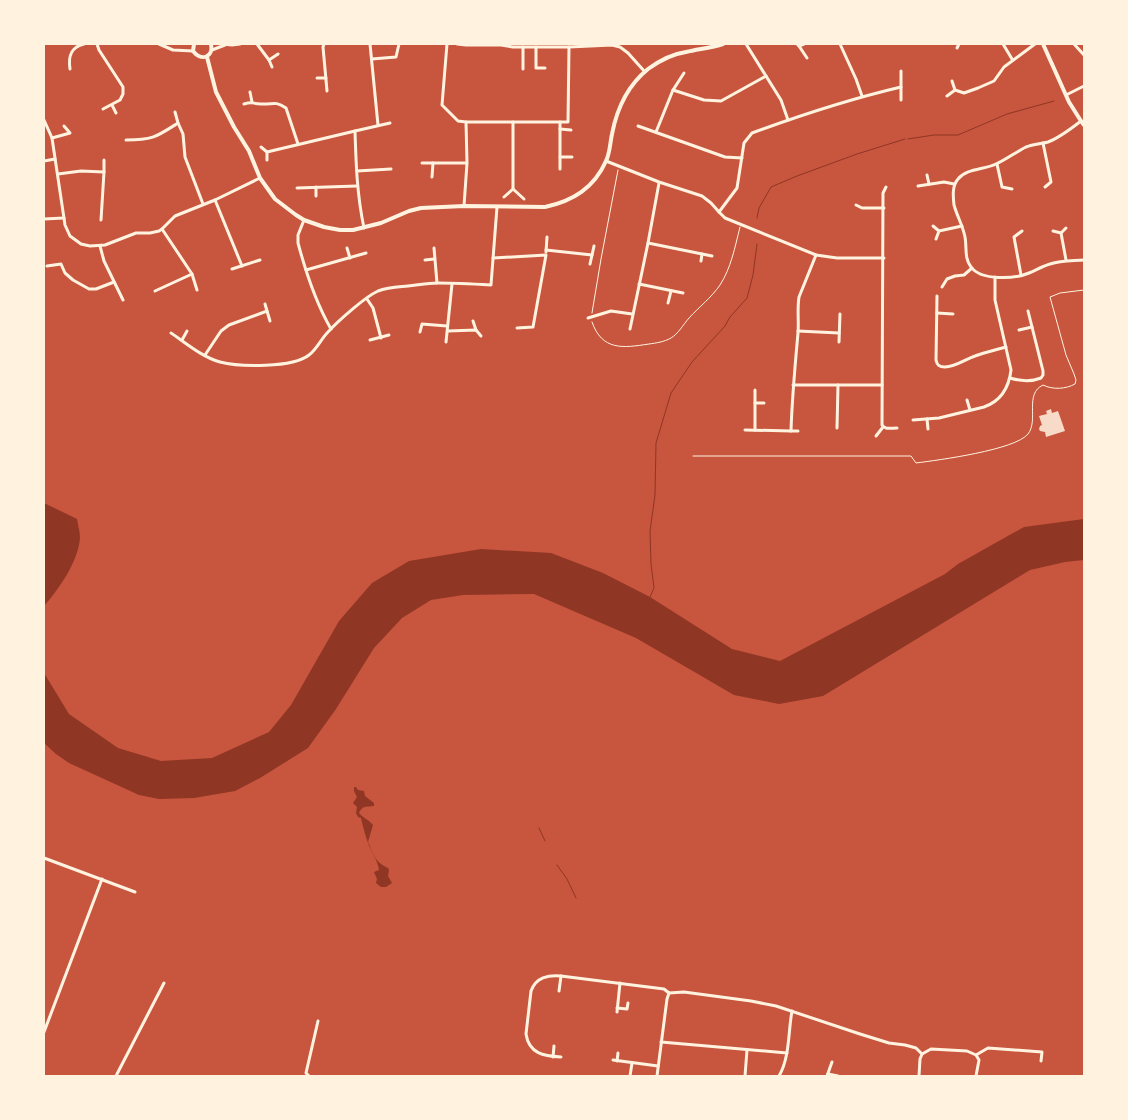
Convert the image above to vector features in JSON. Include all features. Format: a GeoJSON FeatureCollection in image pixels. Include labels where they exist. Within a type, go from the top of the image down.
{"type":"FeatureCollection","features":[{"type":"Feature","properties":{"kind":"street"},"geometry":{"type":"LineString","coordinates":[[70,69],[70,54],[78,45],[84,44]]}},
{"type":"Feature","properties":{"kind":"street"},"geometry":{"type":"LineString","coordinates":[[97,44],[123,87],[123,94],[120,100],[103,109]]}},
{"type":"Feature","properties":{"kind":"street"},"geometry":{"type":"LineString","coordinates":[[159,44],[173,50],[193,51]]}},
{"type":"Feature","properties":{"kind":"street"},"geometry":{"type":"LineString","coordinates":[[194,44],[193,51],[202,58],[207,57],[212,50],[224,44],[240,44]]}},
{"type":"Feature","properties":{"kind":"street"},"geometry":{"type":"LineString","coordinates":[[211,44],[212,50]]}},
{"type":"Feature","properties":{"kind":"street"},"geometry":{"type":"LineString","coordinates":[[258,44],[272,67]]}},
{"type":"Feature","properties":{"kind":"street"},"geometry":{"type":"LineString","coordinates":[[324,44],[327,90]]}},
{"type":"Feature","properties":{"kind":"street"},"geometry":{"type":"LineString","coordinates":[[370,44],[378,126]]}},
{"type":"Feature","properties":{"kind":"street"},"geometry":{"type":"LineString","coordinates":[[372,59],[396,57],[399,44]]}},
{"type":"Feature","properties":{"kind":"street"},"geometry":{"type":"LineString","coordinates":[[447,44],[442,106],[458,121],[466,122],[568,122],[569,47]]}},
{"type":"Feature","properties":{"kind":"street"},"geometry":{"type":"LineString","coordinates":[[457,44],[501,44],[513,47],[612,45],[620,47],[628,53],[645,72]]}},
{"type":"Feature","properties":{"kind":"street"},"geometry":{"type":"LineString","coordinates":[[207,57],[216,92],[249,151],[260,178],[276,199],[304,220],[324,227],[353,230],[381,223],[408,211],[421,208],[464,206],[545,207],[571,199],[580,194],[597,177],[606,162],[615,120],[622,102],[632,85],[656,63],[668,57],[723,44]]}},
{"type":"Feature","properties":{"kind":"street"},"geometry":{"type":"LineString","coordinates":[[746,44],[781,100],[788,120]]}},
{"type":"Feature","properties":{"kind":"street"},"geometry":{"type":"LineString","coordinates":[[804,44],[798,45],[807,58]]}},
{"type":"Feature","properties":{"kind":"street"},"geometry":{"type":"LineString","coordinates":[[840,44],[862,96]]}},
{"type":"Feature","properties":{"kind":"street"},"geometry":{"type":"LineString","coordinates":[[956,48],[959,44]]}},
{"type":"Feature","properties":{"kind":"street"},"geometry":{"type":"LineString","coordinates":[[1003,44],[1012,60]]}},
{"type":"Feature","properties":{"kind":"street"},"geometry":{"type":"LineString","coordinates":[[955,90],[964,93],[994,81],[1004,67],[1035,44]]}},
{"type":"Feature","properties":{"kind":"street"},"geometry":{"type":"LineString","coordinates":[[1043,44],[1069,102],[1084,125]]}},
{"type":"Feature","properties":{"kind":"street"},"geometry":{"type":"LineString","coordinates":[[1074,44],[1084,55]]}},
{"type":"Feature","properties":{"kind":"street"},"geometry":{"type":"LineString","coordinates":[[523,47],[523,69]]}},
{"type":"Feature","properties":{"kind":"street"},"geometry":{"type":"LineString","coordinates":[[536,47],[536,68],[545,68]]}},
{"type":"Feature","properties":{"kind":"street"},"geometry":{"type":"LineString","coordinates":[[269,60],[278,54]]}},
{"type":"Feature","properties":{"kind":"street"},"geometry":{"type":"LineString","coordinates":[[900,100],[901,71]]}},
{"type":"Feature","properties":{"kind":"street"},"geometry":{"type":"LineString","coordinates":[[656,132],[673,90],[684,73]]}},
{"type":"Feature","properties":{"kind":"street"},"geometry":{"type":"LineString","coordinates":[[673,90],[704,100],[721,100],[766,76]]}},
{"type":"Feature","properties":{"kind":"street"},"geometry":{"type":"LineString","coordinates":[[317,78],[326,78]]}},
{"type":"Feature","properties":{"kind":"street"},"geometry":{"type":"LineString","coordinates":[[952,81],[955,90]]}},
{"type":"Feature","properties":{"kind":"street"},"geometry":{"type":"LineString","coordinates":[[1066,95],[1084,86]]}},
{"type":"Feature","properties":{"kind":"street"},"geometry":{"type":"LineString","coordinates":[[719,212],[737,188],[744,143],[752,133],[862,96],[901,87]]}},
{"type":"Feature","properties":{"kind":"street"},"geometry":{"type":"LineString","coordinates":[[946,96],[955,90]]}},
{"type":"Feature","properties":{"kind":"street"},"geometry":{"type":"LineString","coordinates":[[250,92],[252,102]]}},
{"type":"Feature","properties":{"kind":"street"},"geometry":{"type":"LineString","coordinates":[[244,104],[252,102],[260,104],[276,103],[286,108],[298,144]]}},
{"type":"Feature","properties":{"kind":"street"},"geometry":{"type":"LineString","coordinates":[[112,105],[116,113]]}},
{"type":"Feature","properties":{"kind":"street"},"geometry":{"type":"LineString","coordinates":[[175,112],[183,134],[186,158],[203,204]]}},
{"type":"Feature","properties":{"kind":"street"},"geometry":{"type":"LineString","coordinates":[[44,120],[52,138],[65,224],[70,236],[81,244],[100,246],[131,234],[159,231],[175,216],[215,200],[260,178]]}},
{"type":"Feature","properties":{"kind":"street"},"geometry":{"type":"LineString","coordinates":[[1080,121],[1059,137],[1026,147],[997,164],[962,175],[954,184],[953,191],[954,205],[965,238],[966,256],[972,268],[979,273],[995,277],[1008,277],[1028,274],[1050,264],[1066,260],[1084,260]]}},
{"type":"Feature","properties":{"kind":"street"},"geometry":{"type":"LineString","coordinates":[[464,206],[466,122]]}},
{"type":"Feature","properties":{"kind":"street"},"geometry":{"type":"LineString","coordinates":[[513,122],[513,189],[524,200]]}},
{"type":"Feature","properties":{"kind":"street"},"geometry":{"type":"LineString","coordinates":[[560,122],[560,169]]}},
{"type":"Feature","properties":{"kind":"street"},"geometry":{"type":"LineString","coordinates":[[126,140],[151,138],[163,134],[178,123]]}},
{"type":"Feature","properties":{"kind":"street"},"geometry":{"type":"LineString","coordinates":[[267,152],[390,123]]}},
{"type":"Feature","properties":{"kind":"street"},"geometry":{"type":"LineString","coordinates":[[64,126],[74,138]]}},
{"type":"Feature","properties":{"kind":"street"},"geometry":{"type":"LineString","coordinates":[[638,126],[725,157],[742,158]]}},
{"type":"Feature","properties":{"kind":"street"},"geometry":{"type":"LineString","coordinates":[[560,129],[571,130]]}},
{"type":"Feature","properties":{"kind":"street"},"geometry":{"type":"LineString","coordinates":[[355,131],[357,186],[364,228]]}},
{"type":"Feature","properties":{"kind":"street"},"geometry":{"type":"LineString","coordinates":[[52,138],[70,133]]}},
{"type":"Feature","properties":{"kind":"street"},"geometry":{"type":"LineString","coordinates":[[135,133],[135,140]]}},
{"type":"Feature","properties":{"kind":"street"},"geometry":{"type":"LineString","coordinates":[[1043,143],[1051,182],[1044,186]]}},
{"type":"Feature","properties":{"kind":"street"},"geometry":{"type":"LineString","coordinates":[[261,147],[267,152]]}},
{"type":"Feature","properties":{"kind":"street"},"geometry":{"type":"LineString","coordinates":[[267,152],[267,160]]}},
{"type":"Feature","properties":{"kind":"street"},"geometry":{"type":"LineString","coordinates":[[560,157],[572,157]]}},
{"type":"Feature","properties":{"kind":"street"},"geometry":{"type":"LineString","coordinates":[[44,161],[55,159]]}},
{"type":"Feature","properties":{"kind":"street"},"geometry":{"type":"LineString","coordinates":[[101,220],[104,160]]}},
{"type":"Feature","properties":{"kind":"street"},"geometry":{"type":"LineString","coordinates":[[606,162],[702,196],[726,218],[816,255],[837,258],[884,258]]}},
{"type":"Feature","properties":{"kind":"street"},"geometry":{"type":"LineString","coordinates":[[422,164],[466,163]]}},
{"type":"Feature","properties":{"kind":"street"},"geometry":{"type":"LineString","coordinates":[[432,177],[433,164]]}},
{"type":"Feature","properties":{"kind":"street"},"geometry":{"type":"LineString","coordinates":[[997,164],[1002,187],[1012,189]]}},
{"type":"Feature","properties":{"kind":"street"},"geometry":{"type":"LineString","coordinates":[[357,171],[391,169]]}},
{"type":"Feature","properties":{"kind":"street"},"geometry":{"type":"LineString","coordinates":[[58,174],[81,171],[104,172]]}},
{"type":"Feature","properties":{"kind":"street"},"geometry":{"type":"LineString","coordinates":[[927,175],[928,184]]}},
{"type":"Feature","properties":{"kind":"street"},"geometry":{"type":"LineString","coordinates":[[630,329],[659,182]]}},
{"type":"Feature","properties":{"kind":"street"},"geometry":{"type":"LineString","coordinates":[[918,186],[944,182],[954,184]]}},
{"type":"Feature","properties":{"kind":"street"},"geometry":{"type":"LineString","coordinates":[[297,188],[357,186]]}},
{"type":"Feature","properties":{"kind":"street"},"geometry":{"type":"LineString","coordinates":[[316,188],[316,196]]}},
{"type":"Feature","properties":{"kind":"street"},"geometry":{"type":"LineString","coordinates":[[876,436],[883,427],[883,193],[886,188]]}},
{"type":"Feature","properties":{"kind":"street"},"geometry":{"type":"LineString","coordinates":[[504,197],[513,189]]}},
{"type":"Feature","properties":{"kind":"street"},"geometry":{"type":"LineString","coordinates":[[215,200],[242,266]]}},
{"type":"Feature","properties":{"kind":"street"},"geometry":{"type":"LineString","coordinates":[[856,205],[862,208],[884,208]]}},
{"type":"Feature","properties":{"kind":"street"},"geometry":{"type":"LineString","coordinates":[[171,333],[219,362],[275,364],[293,362],[308,356],[331,329],[376,292],[388,287],[437,283],[492,285],[497,207]]}},
{"type":"Feature","properties":{"kind":"street"},"geometry":{"type":"LineString","coordinates":[[44,219],[64,218]]}},
{"type":"Feature","properties":{"kind":"street"},"geometry":{"type":"LineString","coordinates":[[304,220],[298,235],[298,243],[317,301],[331,329]]}},
{"type":"Feature","properties":{"kind":"street"},"geometry":{"type":"LineString","coordinates":[[933,226],[939,231]]}},
{"type":"Feature","properties":{"kind":"street"},"geometry":{"type":"LineString","coordinates":[[939,231],[962,226]]}},
{"type":"Feature","properties":{"kind":"street"},"geometry":{"type":"LineString","coordinates":[[1061,233],[1066,228]]}},
{"type":"Feature","properties":{"kind":"street"},"geometry":{"type":"LineString","coordinates":[[162,229],[192,274],[197,290]]}},
{"type":"Feature","properties":{"kind":"street"},"geometry":{"type":"LineString","coordinates":[[936,239],[939,231]]}},
{"type":"Feature","properties":{"kind":"street"},"geometry":{"type":"LineString","coordinates":[[1021,275],[1014,237],[1022,231]]}},
{"type":"Feature","properties":{"kind":"street"},"geometry":{"type":"LineString","coordinates":[[1053,231],[1061,233]]}},
{"type":"Feature","properties":{"kind":"street"},"geometry":{"type":"LineString","coordinates":[[1061,233],[1066,260]]}},
{"type":"Feature","properties":{"kind":"street"},"geometry":{"type":"LineString","coordinates":[[517,328],[533,327],[547,237]]}},
{"type":"Feature","properties":{"kind":"street"},"geometry":{"type":"LineString","coordinates":[[648,243],[712,256]]}},
{"type":"Feature","properties":{"kind":"street"},"geometry":{"type":"LineString","coordinates":[[100,246],[104,261],[123,300]]}},
{"type":"Feature","properties":{"kind":"street"},"geometry":{"type":"LineString","coordinates":[[590,264],[594,246]]}},
{"type":"Feature","properties":{"kind":"street"},"geometry":{"type":"LineString","coordinates":[[347,248],[350,258]]}},
{"type":"Feature","properties":{"kind":"street"},"geometry":{"type":"LineString","coordinates":[[434,248],[437,283]]}},
{"type":"Feature","properties":{"kind":"street"},"geometry":{"type":"LineString","coordinates":[[493,258],[546,252],[592,255]]}},
{"type":"Feature","properties":{"kind":"street"},"geometry":{"type":"LineString","coordinates":[[306,270],[366,253]]}},
{"type":"Feature","properties":{"kind":"street"},"geometry":{"type":"LineString","coordinates":[[701,261],[702,254]]}},
{"type":"Feature","properties":{"kind":"street"},"geometry":{"type":"LineString","coordinates":[[791,431],[798,304],[816,255]]}},
{"type":"Feature","properties":{"kind":"street"},"geometry":{"type":"LineString","coordinates":[[426,260],[434,259]]}},
{"type":"Feature","properties":{"kind":"street"},"geometry":{"type":"LineString","coordinates":[[232,269],[260,260]]}},
{"type":"Feature","properties":{"kind":"street"},"geometry":{"type":"LineString","coordinates":[[47,266],[61,264],[65,273],[89,289],[96,289],[114,282]]}},
{"type":"Feature","properties":{"kind":"street"},"geometry":{"type":"LineString","coordinates":[[942,287],[947,279],[964,275],[972,268]]}},
{"type":"Feature","properties":{"kind":"street"},"geometry":{"type":"LineString","coordinates":[[155,291],[192,274]]}},
{"type":"Feature","properties":{"kind":"street"},"geometry":{"type":"LineString","coordinates":[[942,274],[947,279]]}},
{"type":"Feature","properties":{"kind":"street"},"geometry":{"type":"LineString","coordinates":[[913,420],[939,418],[989,405],[1004,392],[1011,370],[995,300],[995,277]]}},
{"type":"Feature","properties":{"kind":"street"},"geometry":{"type":"LineString","coordinates":[[446,342],[452,284]]}},
{"type":"Feature","properties":{"kind":"street"},"geometry":{"type":"LineString","coordinates":[[639,284],[683,293]]}},
{"type":"Feature","properties":{"kind":"street"},"geometry":{"type":"LineString","coordinates":[[668,303],[671,290]]}},
{"type":"Feature","properties":{"kind":"street"},"geometry":{"type":"LineString","coordinates":[[937,296],[937,364],[944,367],[949,366],[976,355],[1006,347]]}},
{"type":"Feature","properties":{"kind":"street"},"geometry":{"type":"LineString","coordinates":[[367,299],[373,308],[381,338]]}},
{"type":"Feature","properties":{"kind":"street"},"geometry":{"type":"LineString","coordinates":[[265,304],[270,321]]}},
{"type":"Feature","properties":{"kind":"street"},"geometry":{"type":"LineString","coordinates":[[205,355],[221,331],[229,325],[267,311]]}},
{"type":"Feature","properties":{"kind":"street"},"geometry":{"type":"LineString","coordinates":[[588,318],[611,311],[632,314]]}},
{"type":"Feature","properties":{"kind":"street"},"geometry":{"type":"LineString","coordinates":[[1010,378],[1023,381],[1041,378],[1043,375],[1028,311]]}},
{"type":"Feature","properties":{"kind":"street"},"geometry":{"type":"LineString","coordinates":[[937,313],[953,314]]}},
{"type":"Feature","properties":{"kind":"street"},"geometry":{"type":"LineString","coordinates":[[839,342],[840,314]]}},
{"type":"Feature","properties":{"kind":"street"},"geometry":{"type":"LineString","coordinates":[[420,332],[421,317]]}},
{"type":"Feature","properties":{"kind":"street"},"geometry":{"type":"LineString","coordinates":[[473,321],[476,330],[481,336]]}},
{"type":"Feature","properties":{"kind":"street"},"geometry":{"type":"LineString","coordinates":[[422,324],[447,326]]}},
{"type":"Feature","properties":{"kind":"street"},"geometry":{"type":"LineString","coordinates":[[1019,330],[1032,327]]}},
{"type":"Feature","properties":{"kind":"street"},"geometry":{"type":"LineString","coordinates":[[448,331],[476,330]]}},
{"type":"Feature","properties":{"kind":"street"},"geometry":{"type":"LineString","coordinates":[[182,340],[187,331]]}},
{"type":"Feature","properties":{"kind":"street"},"geometry":{"type":"LineString","coordinates":[[798,331],[839,333]]}},
{"type":"Feature","properties":{"kind":"street"},"geometry":{"type":"LineString","coordinates":[[370,340],[389,336]]}},
{"type":"Feature","properties":{"kind":"street"},"geometry":{"type":"LineString","coordinates":[[837,428],[838,384]]}},
{"type":"Feature","properties":{"kind":"street"},"geometry":{"type":"LineString","coordinates":[[793,385],[882,385]]}},
{"type":"Feature","properties":{"kind":"street"},"geometry":{"type":"LineString","coordinates":[[755,390],[755,430]]}},
{"type":"Feature","properties":{"kind":"street"},"geometry":{"type":"LineString","coordinates":[[967,400],[970,410]]}},
{"type":"Feature","properties":{"kind":"street"},"geometry":{"type":"LineString","coordinates":[[755,403],[764,404]]}},
{"type":"Feature","properties":{"kind":"street"},"geometry":{"type":"LineString","coordinates":[[927,419],[928,429]]}},
{"type":"Feature","properties":{"kind":"street"},"geometry":{"type":"LineString","coordinates":[[883,427],[897,428]]}},
{"type":"Feature","properties":{"kind":"street"},"geometry":{"type":"LineString","coordinates":[[745,430],[798,431]]}},
{"type":"Feature","properties":{"kind":"street"},"geometry":{"type":"LineString","coordinates":[[44,858],[135,892]]}},
{"type":"Feature","properties":{"kind":"street"},"geometry":{"type":"LineString","coordinates":[[44,1032],[102,879]]}},
{"type":"Feature","properties":{"kind":"street"},"geometry":{"type":"LineString","coordinates":[[561,1057],[546,1056],[536,1052],[528,1042],[526,1034],[531,990],[536,982],[546,976],[561,976],[664,989],[669,993],[684,992],[751,1000],[776,1006],[889,1043],[916,1048],[922,1054]]}},
{"type":"Feature","properties":{"kind":"street"},"geometry":{"type":"LineString","coordinates":[[559,990],[561,976]]}},
{"type":"Feature","properties":{"kind":"street"},"geometry":{"type":"LineString","coordinates":[[116,1076],[164,983]]}},
{"type":"Feature","properties":{"kind":"street"},"geometry":{"type":"LineString","coordinates":[[620,983],[617,1010],[627,1009],[628,1003]]}},
{"type":"Feature","properties":{"kind":"street"},"geometry":{"type":"LineString","coordinates":[[657,1076],[669,993]]}},
{"type":"Feature","properties":{"kind":"street"},"geometry":{"type":"LineString","coordinates":[[779,1076],[787,1053],[792,1011]]}},
{"type":"Feature","properties":{"kind":"street"},"geometry":{"type":"LineString","coordinates":[[309,1076],[306,1073],[318,1022]]}},
{"type":"Feature","properties":{"kind":"street"},"geometry":{"type":"LineString","coordinates":[[661,1042],[787,1053]]}},
{"type":"Feature","properties":{"kind":"street"},"geometry":{"type":"LineString","coordinates":[[553,1056],[554,1046]]}},
{"type":"Feature","properties":{"kind":"street"},"geometry":{"type":"LineString","coordinates":[[976,1055],[988,1048],[1042,1052],[1041,1061]]}},
{"type":"Feature","properties":{"kind":"street"},"geometry":{"type":"LineString","coordinates":[[919,1076],[922,1054],[931,1049],[967,1051],[976,1055],[978,1060],[976,1076]]}},
{"type":"Feature","properties":{"kind":"street"},"geometry":{"type":"LineString","coordinates":[[745,1076],[747,1050]]}},
{"type":"Feature","properties":{"kind":"street"},"geometry":{"type":"LineString","coordinates":[[617,1061],[618,1053]]}},
{"type":"Feature","properties":{"kind":"street"},"geometry":{"type":"LineString","coordinates":[[613,1060],[658,1066]]}},
{"type":"Feature","properties":{"kind":"street"},"geometry":{"type":"LineString","coordinates":[[832,1062],[828,1075],[838,1076]]}},
{"type":"Feature","properties":{"kind":"street"},"geometry":{"type":"LineString","coordinates":[[630,1076],[632,1063]]}},
{"type":"Feature","properties":{"kind":"shaded area"},"geometry":{"type":"Polygon","coordinates":[[[44,503],[77,519],[80,538],[72,566],[56,592],[44,606],[44,503]]]}},
{"type":"Feature","properties":{"kind":"shaded area"},"geometry":{"type":"Polygon","coordinates":[[[1084,519],[1084,560],[1030,570],[823,696],[779,704],[734,695],[636,638],[534,594],[463,595],[431,600],[402,618],[374,648],[336,709],[308,748],[235,791],[194,798],[159,799],[139,795],[69,763],[44,743],[44,673],[69,714],[118,748],[161,761],[212,758],[269,732],[291,705],[339,621],[372,583],[409,561],[481,549],[551,553],[603,573],[650,597],[732,649],[780,661],[945,574],[958,564],[1024,527],[1084,519]]]}},
{"type":"Feature","properties":{"kind":"shaded area"},"geometry":{"type":"Polygon","coordinates":[[[354,787],[364,791],[365,796],[374,803],[374,806],[363,808],[359,813],[373,825],[368,842],[378,861],[389,870],[388,876],[392,883],[386,887],[381,887],[376,883],[377,879],[374,872],[379,870],[368,843],[361,818],[356,813],[357,807],[353,803],[357,797],[354,787]]]}},
{"type":"Feature","properties":{"kind":"building"},"geometry":{"type":"Polygon","coordinates":[[[1051,409],[1052,413],[1058,411],[1065,431],[1046,437],[1045,432],[1039,429],[1042,425],[1039,416],[1047,414],[1046,411],[1051,409]]]}},
{"type":"Feature","properties":{"kind":"waterway"},"geometry":{"type":"LineString","coordinates":[[908,139],[934,135],[958,135],[1007,114],[1054,101]]}},
{"type":"Feature","properties":{"kind":"waterway"},"geometry":{"type":"LineString","coordinates":[[757,218],[759,208],[771,187],[857,154],[905,139]]}},
{"type":"Feature","properties":{"kind":"waterway"},"geometry":{"type":"LineString","coordinates":[[650,597],[654,588],[650,531],[655,495],[656,443],[671,393],[692,362],[725,326],[730,317],[747,298],[753,275],[757,244]]}},
{"type":"Feature","properties":{"kind":"waterway"},"geometry":{"type":"LineString","coordinates":[[539,828],[545,841]]}},
{"type":"Feature","properties":{"kind":"waterway"},"geometry":{"type":"LineString","coordinates":[[557,865],[567,879],[576,898]]}}]}
